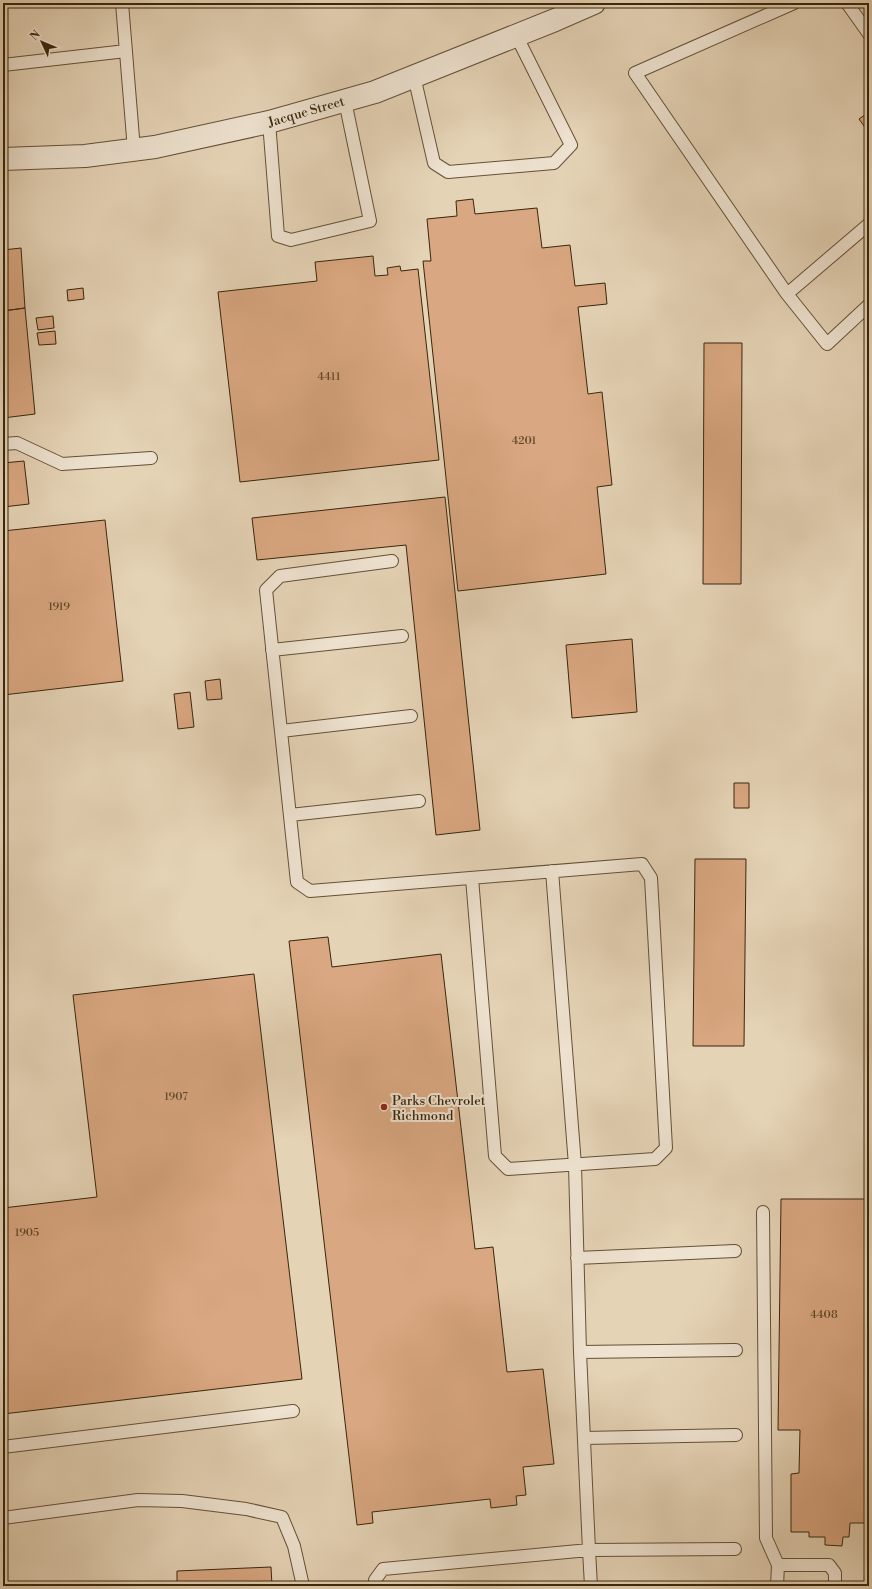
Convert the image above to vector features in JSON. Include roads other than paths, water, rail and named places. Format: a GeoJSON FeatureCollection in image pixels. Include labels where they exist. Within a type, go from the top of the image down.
{"type":"FeatureCollection","features":[{"type":"Feature","properties":{"kind":"street","name":"Jacque Street"},"geometry":{"type":"LineString","coordinates":[[3,159],[85,156],[134,150],[155,147],[269,122],[375,92],[516,36],[594,3]]}},
{"type":"Feature","properties":{"kind":"lane"},"geometry":{"type":"LineString","coordinates":[[122,3],[134,150]]}},
{"type":"Feature","properties":{"kind":"lane"},"geometry":{"type":"LineString","coordinates":[[794,3],[779,6],[635,73],[787,294],[827,344],[869,305]]}},
{"type":"Feature","properties":{"kind":"lane"},"geometry":{"type":"LineString","coordinates":[[847,3],[869,34]]}},
{"type":"Feature","properties":{"kind":"lane"},"geometry":{"type":"LineString","coordinates":[[414,76],[434,163],[448,172],[554,163],[571,145],[516,36]]}},
{"type":"Feature","properties":{"kind":"lane"},"geometry":{"type":"LineString","coordinates":[[3,65],[126,51]]}},
{"type":"Feature","properties":{"kind":"lane"},"geometry":{"type":"LineString","coordinates":[[269,122],[278,236],[291,240],[370,221],[345,101]]}},
{"type":"Feature","properties":{"kind":"lane"},"geometry":{"type":"LineString","coordinates":[[787,294],[869,224]]}},
{"type":"Feature","properties":{"kind":"lane"},"geometry":{"type":"LineString","coordinates":[[3,444],[17,443],[62,464],[151,458]]}},
{"type":"Feature","properties":{"kind":"lane"},"geometry":{"type":"LineString","coordinates":[[392,561],[280,576],[266,590],[297,882],[310,891],[642,864],[651,878],[666,1148],[655,1159],[508,1169],[495,1156],[472,878]]}},
{"type":"Feature","properties":{"kind":"lane"},"geometry":{"type":"LineString","coordinates":[[272,650],[402,636]]}},
{"type":"Feature","properties":{"kind":"lane"},"geometry":{"type":"LineString","coordinates":[[281,731],[411,716]]}},
{"type":"Feature","properties":{"kind":"lane"},"geometry":{"type":"LineString","coordinates":[[290,815],[419,801]]}},
{"type":"Feature","properties":{"kind":"lane"},"geometry":{"type":"LineString","coordinates":[[552,871],[575,1165],[580,1352],[591,1586]]}},
{"type":"Feature","properties":{"kind":"lane"},"geometry":{"type":"LineString","coordinates":[[762,1212],[766,1538],[778,1565],[776,1586]]}},
{"type":"Feature","properties":{"kind":"lane"},"geometry":{"type":"LineString","coordinates":[[577,1258],[735,1251]]}},
{"type":"Feature","properties":{"kind":"lane"},"geometry":{"type":"LineString","coordinates":[[580,1352],[736,1350]]}},
{"type":"Feature","properties":{"kind":"lane"},"geometry":{"type":"LineString","coordinates":[[3,1447],[293,1411]]}},
{"type":"Feature","properties":{"kind":"lane"},"geometry":{"type":"LineString","coordinates":[[584,1438],[736,1435]]}},
{"type":"Feature","properties":{"kind":"lane"},"geometry":{"type":"LineString","coordinates":[[3,1518],[138,1500],[182,1501],[246,1509],[282,1517],[294,1546],[302,1586]]}},
{"type":"Feature","properties":{"kind":"lane"},"geometry":{"type":"LineString","coordinates":[[376,1586],[375,1580],[383,1569],[589,1550],[735,1549]]}},
{"type":"Feature","properties":{"kind":"lane"},"geometry":{"type":"LineString","coordinates":[[778,1565],[829,1565],[835,1574],[835,1586]]}},
{"type":"Feature","properties":{"kind":"place","name":"Parks Chevrolet Richmond"},"geometry":{"type":"Point","coordinates":[384,1107]}}]}
